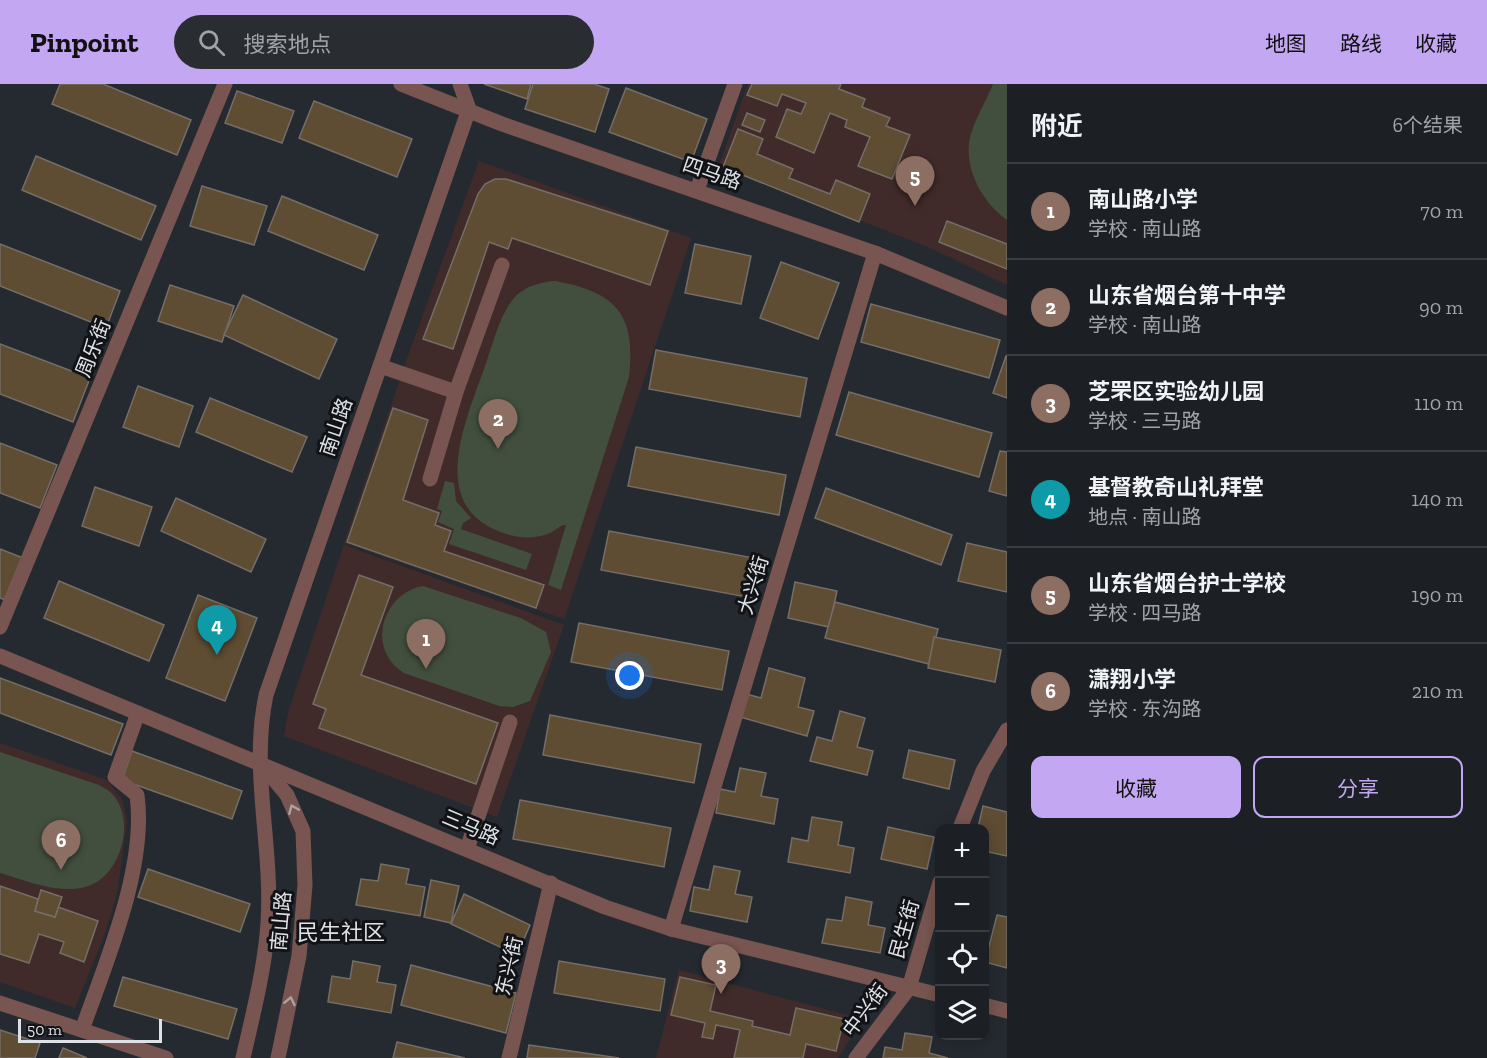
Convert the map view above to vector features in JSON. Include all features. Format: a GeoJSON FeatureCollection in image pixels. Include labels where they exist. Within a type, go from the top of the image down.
{"type":"FeatureCollection","features":[{"type":"Feature","properties":{"kind":"street","name":"周乐街"},"geometry":{"type":"LineString","coordinates":[[0,627],[225,84]]}},
{"type":"Feature","properties":{"kind":"street","name":"四马路"},"geometry":{"type":"LineString","coordinates":[[401,84],[502,124],[875,253],[1007,308]]}},
{"type":"Feature","properties":{"kind":"street"},"geometry":{"type":"LineString","coordinates":[[460,84],[469,109]]}},
{"type":"Feature","properties":{"kind":"street"},"geometry":{"type":"LineString","coordinates":[[698,190],[735,84]]}},
{"type":"Feature","properties":{"kind":"street","name":"南山路"},"geometry":{"type":"LineString","coordinates":[[243,1058],[260,982],[268,922],[260,763],[260,726],[266,695],[469,109]]}},
{"type":"Feature","properties":{"kind":"street","name":"大兴街"},"geometry":{"type":"LineString","coordinates":[[671,929],[875,253]]}},
{"type":"Feature","properties":{"kind":"street"},"geometry":{"type":"LineString","coordinates":[[430,479],[456,392],[502,265]]}},
{"type":"Feature","properties":{"kind":"street"},"geometry":{"type":"LineString","coordinates":[[380,366],[456,392]]}},
{"type":"Feature","properties":{"kind":"street","name":"三马路"},"geometry":{"type":"LineString","coordinates":[[0,656],[605,907],[671,929],[935,994]]}},
{"type":"Feature","properties":{"kind":"street"},"geometry":{"type":"LineString","coordinates":[[82,1030],[131,878],[140,819],[137,795],[115,777],[138,713]]}},
{"type":"Feature","properties":{"kind":"street"},"geometry":{"type":"LineString","coordinates":[[467,849],[510,722]]}},
{"type":"Feature","properties":{"kind":"street"},"geometry":{"type":"LineString","coordinates":[[962,824],[982,771],[1007,730]]}},
{"type":"Feature","properties":{"kind":"street","name":"南山路"},"geometry":{"type":"LineString","coordinates":[[260,763],[287,795],[303,831],[305,885],[299,956],[278,1058]]}},
{"type":"Feature","properties":{"kind":"street","name":"东兴街"},"geometry":{"type":"LineString","coordinates":[[509,1058],[550,883]]}},
{"type":"Feature","properties":{"kind":"street","name":"民生街"},"geometry":{"type":"LineString","coordinates":[[909,988],[935,896]]}},
{"type":"Feature","properties":{"kind":"street","name":"中兴街"},"geometry":{"type":"LineString","coordinates":[[856,1058],[909,988]]}},
{"type":"Feature","properties":{"kind":"street"},"geometry":{"type":"LineString","coordinates":[[0,1003],[166,1058]]}},
{"type":"Feature","properties":{"kind":"street"},"geometry":{"type":"LineString","coordinates":[[989,1006],[1007,1011]]}},
{"type":"Feature","properties":{"kind":"shaded area"},"geometry":{"type":"Polygon","coordinates":[[[748,84],[1007,84],[1007,285],[928,247],[719,165],[748,84]]]}},
{"type":"Feature","properties":{"kind":"shaded area"},"geometry":{"type":"Polygon","coordinates":[[[479,161],[691,238],[564,619],[344,543],[408,356],[479,161]]]}},
{"type":"Feature","properties":{"kind":"shaded area"},"geometry":{"type":"Polygon","coordinates":[[[344,545],[564,625],[497,817],[284,736],[288,713],[344,545]]]}},
{"type":"Feature","properties":{"kind":"shaded area"},"geometry":{"type":"Polygon","coordinates":[[[0,743],[107,780],[123,801],[127,822],[117,894],[106,931],[75,1008],[0,982],[0,743]]]}},
{"type":"Feature","properties":{"kind":"shaded area"},"geometry":{"type":"Polygon","coordinates":[[[679,970],[858,1018],[860,1023],[838,1058],[656,1058],[679,970]]]}},
{"type":"Feature","properties":{"kind":"green space"},"geometry":{"type":"Polygon","coordinates":[[[993,84],[1007,84],[1007,220],[984,197],[970,166],[969,144],[973,129],[993,84]]]}},
{"type":"Feature","properties":{"kind":"green space"},"geometry":{"type":"Polygon","coordinates":[[[555,281],[594,292],[608,300],[618,310],[625,322],[629,337],[630,356],[629,377],[561,590],[548,585],[566,525],[545,535],[525,537],[510,535],[484,524],[467,507],[459,487],[458,464],[461,440],[468,415],[504,314],[514,298],[523,290],[555,281]]]}},
{"type":"Feature","properties":{"kind":"green space"},"geometry":{"type":"Polygon","coordinates":[[[445,481],[454,483],[456,501],[471,518],[463,523],[461,529],[532,554],[526,570],[449,544],[454,529],[438,522],[442,511],[437,509],[445,481]]]}},
{"type":"Feature","properties":{"kind":"green space"},"geometry":{"type":"Polygon","coordinates":[[[423,586],[521,618],[546,632],[551,652],[530,701],[513,707],[499,706],[404,673],[392,663],[385,651],[382,637],[389,611],[397,600],[409,591],[423,586]]]}},
{"type":"Feature","properties":{"kind":"green space"},"geometry":{"type":"Polygon","coordinates":[[[0,752],[99,785],[114,796],[121,807],[124,834],[115,861],[97,882],[74,889],[53,888],[0,873],[0,752]]]}},
{"type":"Feature","properties":{"kind":"building"},"geometry":{"type":"Polygon","coordinates":[[[60,84],[103,84],[191,120],[177,155],[52,104],[60,84]]]}},
{"type":"Feature","properties":{"kind":"building"},"geometry":{"type":"Polygon","coordinates":[[[484,84],[531,84],[527,99],[484,84]]]}},
{"type":"Feature","properties":{"kind":"building"},"geometry":{"type":"Polygon","coordinates":[[[533,84],[594,84],[609,89],[595,132],[525,109],[533,84]]]}},
{"type":"Feature","properties":{"kind":"building"},"geometry":{"type":"Polygon","coordinates":[[[752,84],[841,84],[839,89],[865,99],[862,107],[890,118],[886,126],[910,135],[892,179],[858,166],[870,137],[845,127],[847,120],[830,113],[814,153],[776,137],[787,109],[801,114],[806,103],[782,94],[777,106],[747,95],[752,84]]]}},
{"type":"Feature","properties":{"kind":"building"},"geometry":{"type":"Polygon","coordinates":[[[626,88],[707,119],[691,162],[609,132],[626,88]]]}},
{"type":"Feature","properties":{"kind":"building"},"geometry":{"type":"Polygon","coordinates":[[[237,91],[294,111],[282,143],[225,123],[237,91]]]}},
{"type":"Feature","properties":{"kind":"building"},"geometry":{"type":"Polygon","coordinates":[[[314,101],[412,139],[397,177],[299,138],[314,101]]]}},
{"type":"Feature","properties":{"kind":"building"},"geometry":{"type":"Polygon","coordinates":[[[747,113],[765,120],[760,132],[742,125],[747,113]]]}},
{"type":"Feature","properties":{"kind":"building"},"geometry":{"type":"Polygon","coordinates":[[[738,129],[763,139],[757,154],[793,169],[789,178],[830,194],[836,180],[870,194],[859,222],[723,167],[738,129]]]}},
{"type":"Feature","properties":{"kind":"building"},"geometry":{"type":"Polygon","coordinates":[[[36,156],[156,206],[141,240],[22,190],[36,156]]]}},
{"type":"Feature","properties":{"kind":"building"},"geometry":{"type":"Polygon","coordinates":[[[495,179],[506,179],[668,231],[650,285],[512,238],[508,249],[489,242],[453,349],[423,339],[478,194],[485,184],[495,179]]]}},
{"type":"Feature","properties":{"kind":"building"},"geometry":{"type":"Polygon","coordinates":[[[202,186],[267,206],[254,245],[190,226],[202,186]]]}},
{"type":"Feature","properties":{"kind":"building"},"geometry":{"type":"Polygon","coordinates":[[[282,196],[378,235],[364,270],[268,231],[282,196]]]}},
{"type":"Feature","properties":{"kind":"building"},"geometry":{"type":"Polygon","coordinates":[[[947,221],[1007,244],[1007,269],[939,242],[947,221]]]}},
{"type":"Feature","properties":{"kind":"building"},"geometry":{"type":"Polygon","coordinates":[[[0,244],[120,291],[106,328],[0,286],[0,244]]]}},
{"type":"Feature","properties":{"kind":"building"},"geometry":{"type":"Polygon","coordinates":[[[695,244],[751,256],[741,304],[685,293],[695,244]]]}},
{"type":"Feature","properties":{"kind":"building"},"geometry":{"type":"Polygon","coordinates":[[[781,262],[839,283],[818,339],[760,318],[781,262]]]}},
{"type":"Feature","properties":{"kind":"building"},"geometry":{"type":"Polygon","coordinates":[[[170,285],[234,306],[222,342],[158,321],[170,285]]]}},
{"type":"Feature","properties":{"kind":"building"},"geometry":{"type":"Polygon","coordinates":[[[243,295],[337,339],[319,379],[224,335],[243,295]]]}},
{"type":"Feature","properties":{"kind":"building"},"geometry":{"type":"Polygon","coordinates":[[[871,304],[1000,340],[989,378],[861,342],[871,304]]]}},
{"type":"Feature","properties":{"kind":"building"},"geometry":{"type":"Polygon","coordinates":[[[0,344],[90,378],[73,422],[0,394],[0,344]]]}},
{"type":"Feature","properties":{"kind":"building"},"geometry":{"type":"Polygon","coordinates":[[[656,350],[807,378],[800,417],[649,389],[656,350]]]}},
{"type":"Feature","properties":{"kind":"building"},"geometry":{"type":"Polygon","coordinates":[[[1007,356],[1007,398],[993,393],[1007,356]]]}},
{"type":"Feature","properties":{"kind":"building"},"geometry":{"type":"Polygon","coordinates":[[[138,386],[193,406],[179,447],[123,427],[138,386]]]}},
{"type":"Feature","properties":{"kind":"building"},"geometry":{"type":"Polygon","coordinates":[[[849,392],[992,433],[979,477],[836,435],[849,392]]]}},
{"type":"Feature","properties":{"kind":"building"},"geometry":{"type":"Polygon","coordinates":[[[210,398],[307,437],[292,472],[196,432],[210,398]]]}},
{"type":"Feature","properties":{"kind":"building"},"geometry":{"type":"Polygon","coordinates":[[[393,408],[428,420],[403,500],[439,513],[435,525],[451,531],[444,551],[544,585],[536,608],[347,542],[393,408]]]}},
{"type":"Feature","properties":{"kind":"building"},"geometry":{"type":"Polygon","coordinates":[[[0,443],[57,465],[40,508],[0,493],[0,443]]]}},
{"type":"Feature","properties":{"kind":"building"},"geometry":{"type":"Polygon","coordinates":[[[636,447],[786,475],[779,515],[628,486],[636,447]]]}},
{"type":"Feature","properties":{"kind":"building"},"geometry":{"type":"Polygon","coordinates":[[[1000,451],[1007,452],[1007,496],[989,491],[1000,451]]]}},
{"type":"Feature","properties":{"kind":"building"},"geometry":{"type":"Polygon","coordinates":[[[95,487],[152,507],[139,546],[82,526],[95,487]]]}},
{"type":"Feature","properties":{"kind":"building"},"geometry":{"type":"Polygon","coordinates":[[[826,488],[952,535],[941,565],[815,518],[826,488]]]}},
{"type":"Feature","properties":{"kind":"building"},"geometry":{"type":"Polygon","coordinates":[[[176,498],[266,539],[251,572],[161,531],[176,498]]]}},
{"type":"Feature","properties":{"kind":"building"},"geometry":{"type":"Polygon","coordinates":[[[609,531],[759,559],[752,598],[601,570],[609,531]]]}},
{"type":"Feature","properties":{"kind":"building"},"geometry":{"type":"Polygon","coordinates":[[[967,543],[1007,552],[1007,592],[958,581],[967,543]]]}},
{"type":"Feature","properties":{"kind":"building"},"geometry":{"type":"Polygon","coordinates":[[[0,549],[23,558],[5,600],[0,598],[0,549]]]}},
{"type":"Feature","properties":{"kind":"building"},"geometry":{"type":"Polygon","coordinates":[[[359,575],[393,587],[361,675],[498,723],[476,784],[319,728],[326,709],[313,704],[359,575]]]}},
{"type":"Feature","properties":{"kind":"building"},"geometry":{"type":"Polygon","coordinates":[[[59,581],[164,625],[149,661],[44,618],[59,581]]]}},
{"type":"Feature","properties":{"kind":"building"},"geometry":{"type":"Polygon","coordinates":[[[795,582],[837,591],[829,627],[788,618],[795,582]]]}},
{"type":"Feature","properties":{"kind":"building"},"geometry":{"type":"Polygon","coordinates":[[[198,595],[257,618],[225,701],[166,678],[198,595]]]}},
{"type":"Feature","properties":{"kind":"building"},"geometry":{"type":"Polygon","coordinates":[[[835,602],[938,629],[929,664],[825,638],[835,602]]]}},
{"type":"Feature","properties":{"kind":"building"},"geometry":{"type":"Polygon","coordinates":[[[579,623],[729,651],[722,690],[571,662],[579,623]]]}},
{"type":"Feature","properties":{"kind":"building"},"geometry":{"type":"Polygon","coordinates":[[[934,637],[1001,650],[995,682],[928,668],[934,637]]]}},
{"type":"Feature","properties":{"kind":"building"},"geometry":{"type":"Polygon","coordinates":[[[769,668],[805,678],[798,707],[814,711],[807,736],[740,717],[746,694],[761,698],[769,668]]]}},
{"type":"Feature","properties":{"kind":"building"},"geometry":{"type":"Polygon","coordinates":[[[0,678],[123,724],[111,755],[0,713],[0,678]]]}},
{"type":"Feature","properties":{"kind":"building"},"geometry":{"type":"Polygon","coordinates":[[[840,711],[865,718],[857,747],[873,751],[867,775],[810,761],[817,737],[832,741],[840,711]]]}},
{"type":"Feature","properties":{"kind":"building"},"geometry":{"type":"Polygon","coordinates":[[[550,715],[701,744],[694,783],[543,755],[550,715]]]}},
{"type":"Feature","properties":{"kind":"building"},"geometry":{"type":"Polygon","coordinates":[[[909,750],[955,760],[949,789],[903,778],[909,750]]]}},
{"type":"Feature","properties":{"kind":"building"},"geometry":{"type":"Polygon","coordinates":[[[132,751],[242,791],[232,819],[122,780],[132,751]]]}},
{"type":"Feature","properties":{"kind":"building"},"geometry":{"type":"Polygon","coordinates":[[[740,768],[766,773],[761,796],[778,799],[774,824],[716,813],[720,789],[735,792],[740,768]]]}},
{"type":"Feature","properties":{"kind":"building"},"geometry":{"type":"Polygon","coordinates":[[[520,800],[671,828],[664,867],[513,839],[520,800]]]}},
{"type":"Feature","properties":{"kind":"building"},"geometry":{"type":"Polygon","coordinates":[[[983,806],[1007,812],[1007,856],[989,852],[989,824],[979,824],[983,806]]]}},
{"type":"Feature","properties":{"kind":"building"},"geometry":{"type":"Polygon","coordinates":[[[812,817],[842,822],[838,845],[854,848],[850,873],[788,862],[792,838],[808,841],[812,817]]]}},
{"type":"Feature","properties":{"kind":"building"},"geometry":{"type":"Polygon","coordinates":[[[888,827],[934,837],[927,869],[881,859],[888,827]]]}},
{"type":"Feature","properties":{"kind":"building"},"geometry":{"type":"Polygon","coordinates":[[[381,864],[409,869],[406,884],[425,887],[420,916],[356,905],[361,879],[378,881],[381,864]]]}},
{"type":"Feature","properties":{"kind":"building"},"geometry":{"type":"Polygon","coordinates":[[[714,866],[740,871],[735,894],[752,897],[747,922],[690,911],[694,887],[709,890],[714,866]]]}},
{"type":"Feature","properties":{"kind":"building"},"geometry":{"type":"Polygon","coordinates":[[[148,869],[250,904],[240,932],[138,897],[148,869]]]}},
{"type":"Feature","properties":{"kind":"building"},"geometry":{"type":"Polygon","coordinates":[[[431,880],[459,886],[451,923],[424,917],[431,880]]]}},
{"type":"Feature","properties":{"kind":"building"},"geometry":{"type":"Polygon","coordinates":[[[0,886],[38,899],[35,911],[55,917],[58,907],[98,921],[84,962],[60,953],[64,942],[39,934],[29,963],[0,954],[0,886]]]}},
{"type":"Feature","properties":{"kind":"building"},"geometry":{"type":"Polygon","coordinates":[[[41,890],[62,897],[55,917],[35,911],[41,890]]]}},
{"type":"Feature","properties":{"kind":"building"},"geometry":{"type":"Polygon","coordinates":[[[464,894],[530,925],[517,955],[451,924],[464,894]]]}},
{"type":"Feature","properties":{"kind":"building"},"geometry":{"type":"Polygon","coordinates":[[[846,897],[872,902],[868,925],[885,928],[880,953],[822,943],[827,919],[842,921],[846,897]]]}},
{"type":"Feature","properties":{"kind":"building"},"geometry":{"type":"Polygon","coordinates":[[[997,915],[1007,917],[1007,968],[989,963],[989,946],[997,915]]]}},
{"type":"Feature","properties":{"kind":"building"},"geometry":{"type":"Polygon","coordinates":[[[353,961],[380,966],[377,982],[396,985],[391,1013],[328,1002],[332,976],[350,979],[353,961]]]}},
{"type":"Feature","properties":{"kind":"building"},"geometry":{"type":"Polygon","coordinates":[[[559,961],[665,979],[660,1011],[554,993],[559,961]]]}},
{"type":"Feature","properties":{"kind":"building"},"geometry":{"type":"Polygon","coordinates":[[[411,965],[516,993],[506,1033],[401,1005],[411,965]]]}},
{"type":"Feature","properties":{"kind":"building"},"geometry":{"type":"Polygon","coordinates":[[[123,977],[237,1009],[228,1039],[114,1006],[123,977]]]}},
{"type":"Feature","properties":{"kind":"building"},"geometry":{"type":"Polygon","coordinates":[[[680,977],[716,985],[710,1011],[753,1021],[752,1026],[790,1035],[796,1008],[844,1019],[836,1051],[806,1044],[803,1058],[734,1058],[740,1030],[716,1025],[713,1039],[702,1037],[705,1023],[671,1015],[680,977]]]}},
{"type":"Feature","properties":{"kind":"building"},"geometry":{"type":"Polygon","coordinates":[[[0,1030],[40,1043],[35,1058],[0,1058],[0,1030]]]}},
{"type":"Feature","properties":{"kind":"building"},"geometry":{"type":"Polygon","coordinates":[[[905,1033],[932,1037],[929,1053],[948,1058],[883,1058],[885,1047],[902,1050],[905,1033]]]}},
{"type":"Feature","properties":{"kind":"building"},"geometry":{"type":"Polygon","coordinates":[[[397,1042],[465,1058],[393,1058],[397,1042]]]}},
{"type":"Feature","properties":{"kind":"building"},"geometry":{"type":"Polygon","coordinates":[[[529,1045],[619,1058],[527,1058],[529,1045]]]}},
{"type":"Feature","properties":{"kind":"building"},"geometry":{"type":"Polygon","coordinates":[[[63,1048],[87,1058],[59,1058],[63,1048]]]}},
{"type":"Feature","properties":{"kind":"place","name":"山东省烟台护士学校"},"geometry":{"type":"Point","coordinates":[915,206]}},
{"type":"Feature","properties":{"kind":"place","name":"山东省烟台第十中学"},"geometry":{"type":"Point","coordinates":[498,449]}},
{"type":"Feature","properties":{"kind":"place","name":"基督教奇山礼拜堂"},"geometry":{"type":"Point","coordinates":[217,655]}},
{"type":"Feature","properties":{"kind":"place","name":"南山路小学"},"geometry":{"type":"Point","coordinates":[426,669]}},
{"type":"Feature","properties":{"kind":"place","name":"潇翔小学"},"geometry":{"type":"Point","coordinates":[61,870]}},
{"type":"Feature","properties":{"kind":"place","name":"芝罘区实验幼儿园"},"geometry":{"type":"Point","coordinates":[721,994]}},
{"type":"Feature","properties":{"kind":"district","name":"民生社区"},"geometry":{"type":"Point","coordinates":[341,932]}}]}
